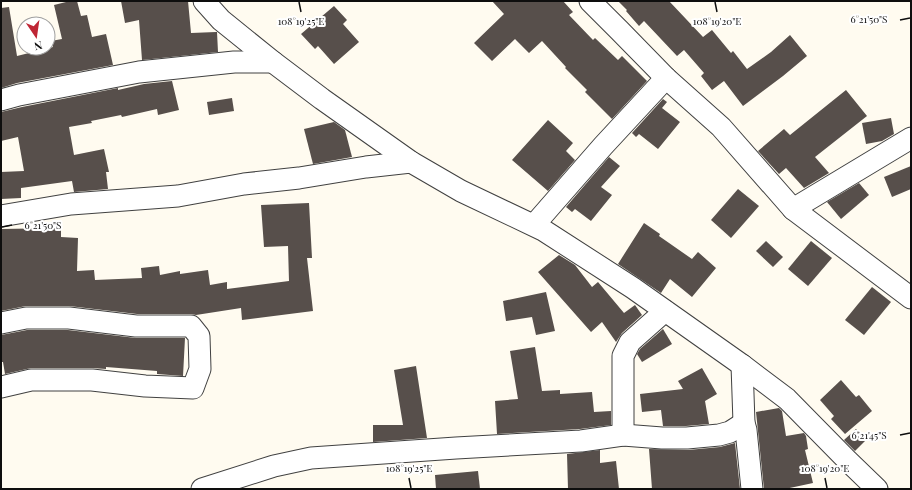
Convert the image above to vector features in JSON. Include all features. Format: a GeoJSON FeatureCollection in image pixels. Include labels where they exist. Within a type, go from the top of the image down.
{"type":"FeatureCollection","features":[{"type":"Feature","properties":{"kind":"street"},"geometry":{"type":"LineString","coordinates":[[204,1],[221,20],[273,62],[322,99],[411,162],[461,191],[543,230],[627,284],[742,365],[787,399],[877,489]]}},
{"type":"Feature","properties":{"kind":"street"},"geometry":{"type":"LineString","coordinates":[[590,1],[666,78],[721,127],[793,209],[911,298]]}},
{"type":"Feature","properties":{"kind":"street"},"geometry":{"type":"LineString","coordinates":[[1,100],[19,95],[139,72],[234,62],[273,62]]}},
{"type":"Feature","properties":{"kind":"street"},"geometry":{"type":"LineString","coordinates":[[534,225],[603,146],[666,78]]}},
{"type":"Feature","properties":{"kind":"street"},"geometry":{"type":"LineString","coordinates":[[793,209],[911,138]]}},
{"type":"Feature","properties":{"kind":"street"},"geometry":{"type":"LineString","coordinates":[[1,216],[71,204],[178,196],[244,184],[300,178],[366,167],[411,162]]}},
{"type":"Feature","properties":{"kind":"street"},"geometry":{"type":"LineString","coordinates":[[623,435],[622,356],[630,342],[665,311]]}},
{"type":"Feature","properties":{"kind":"street"},"geometry":{"type":"LineString","coordinates":[[1,323],[26,318],[69,318],[136,326],[191,326],[200,336],[200,369],[193,388],[145,386],[92,380],[31,380],[1,387]]}},
{"type":"Feature","properties":{"kind":"street"},"geometry":{"type":"LineString","coordinates":[[742,365],[744,423],[752,489]]}},
{"type":"Feature","properties":{"kind":"street"},"geometry":{"type":"LineString","coordinates":[[202,489],[274,466],[311,458],[581,441],[623,435],[687,438],[719,435],[730,432],[744,423]]}},
{"type":"Feature","properties":{"kind":"building"},"geometry":{"type":"Polygon","coordinates":[[[77,1],[81,16],[87,15],[92,37],[106,34],[113,65],[17,83],[1,88],[1,8],[9,7],[16,56],[56,56],[56,40],[62,39],[54,5],[77,1]]]}},
{"type":"Feature","properties":{"kind":"building"},"geometry":{"type":"Polygon","coordinates":[[[121,1],[188,1],[191,33],[217,32],[218,52],[142,60],[139,20],[125,23],[121,1]]]}},
{"type":"Feature","properties":{"kind":"building"},"geometry":{"type":"Polygon","coordinates":[[[492,1],[563,1],[573,12],[569,15],[593,40],[595,38],[618,60],[622,56],[647,81],[612,119],[585,92],[587,90],[565,68],[566,67],[542,41],[529,53],[515,39],[492,61],[474,43],[504,14],[492,1]]]}},
{"type":"Feature","properties":{"kind":"building"},"geometry":{"type":"Polygon","coordinates":[[[618,1],[669,1],[703,37],[712,30],[731,53],[733,51],[747,69],[771,52],[790,35],[807,56],[743,106],[724,81],[712,90],[701,76],[704,73],[684,50],[677,56],[644,21],[639,26],[618,1]]]}},
{"type":"Feature","properties":{"kind":"building"},"geometry":{"type":"Polygon","coordinates":[[[334,6],[347,20],[343,24],[359,42],[334,64],[318,46],[315,49],[301,34],[334,6]]]}},
{"type":"Feature","properties":{"kind":"building"},"geometry":{"type":"Polygon","coordinates":[[[172,81],[179,110],[158,115],[157,109],[122,117],[121,115],[91,121],[92,123],[69,127],[74,155],[104,149],[109,172],[106,172],[108,189],[74,192],[72,181],[21,188],[21,198],[1,199],[1,172],[24,171],[18,137],[1,141],[1,112],[118,88],[118,90],[144,84],[172,81]]]}},
{"type":"Feature","properties":{"kind":"building"},"geometry":{"type":"Polygon","coordinates":[[[846,90],[867,116],[815,157],[829,173],[804,188],[786,168],[779,174],[758,151],[784,129],[790,135],[846,90]]]}},
{"type":"Feature","properties":{"kind":"building"},"geometry":{"type":"Polygon","coordinates":[[[232,98],[234,111],[209,115],[207,102],[232,98]]]}},
{"type":"Feature","properties":{"kind":"building"},"geometry":{"type":"Polygon","coordinates":[[[663,99],[667,102],[662,108],[680,122],[658,149],[639,134],[636,137],[632,133],[663,99]]]}},
{"type":"Feature","properties":{"kind":"building"},"geometry":{"type":"Polygon","coordinates":[[[891,118],[894,134],[882,141],[866,144],[862,123],[891,118]]]}},
{"type":"Feature","properties":{"kind":"building"},"geometry":{"type":"Polygon","coordinates":[[[548,120],[573,143],[566,151],[575,160],[548,191],[512,160],[548,120]]]}},
{"type":"Feature","properties":{"kind":"building"},"geometry":{"type":"Polygon","coordinates":[[[334,122],[345,130],[352,157],[313,164],[304,129],[334,122]]]}},
{"type":"Feature","properties":{"kind":"building"},"geometry":{"type":"Polygon","coordinates":[[[609,157],[620,166],[601,187],[612,195],[591,221],[575,209],[572,212],[566,207],[609,157]]]}},
{"type":"Feature","properties":{"kind":"building"},"geometry":{"type":"Polygon","coordinates":[[[911,166],[911,189],[892,197],[884,177],[911,166]]]}},
{"type":"Feature","properties":{"kind":"building"},"geometry":{"type":"Polygon","coordinates":[[[859,183],[869,195],[841,219],[827,202],[859,183]]]}},
{"type":"Feature","properties":{"kind":"building"},"geometry":{"type":"Polygon","coordinates":[[[738,189],[759,206],[731,238],[711,220],[738,189]]]}},
{"type":"Feature","properties":{"kind":"building"},"geometry":{"type":"Polygon","coordinates":[[[309,203],[312,258],[307,258],[313,311],[242,320],[241,308],[196,315],[137,314],[69,306],[26,306],[1,311],[1,229],[61,228],[61,237],[78,238],[77,271],[94,270],[95,280],[142,278],[141,268],[159,266],[160,275],[180,271],[180,274],[208,270],[210,285],[227,282],[227,289],[289,281],[288,246],[264,247],[261,205],[309,203]]]}},
{"type":"Feature","properties":{"kind":"building"},"geometry":{"type":"Polygon","coordinates":[[[644,223],[660,234],[659,236],[692,259],[698,252],[716,268],[692,297],[670,279],[661,293],[618,264],[644,223]]]}},
{"type":"Feature","properties":{"kind":"building"},"geometry":{"type":"Polygon","coordinates":[[[766,241],[783,257],[773,267],[756,251],[766,241]]]}},
{"type":"Feature","properties":{"kind":"building"},"geometry":{"type":"Polygon","coordinates":[[[811,241],[832,258],[808,286],[788,269],[811,241]]]}},
{"type":"Feature","properties":{"kind":"building"},"geometry":{"type":"Polygon","coordinates":[[[559,255],[575,265],[592,287],[598,282],[624,313],[635,305],[642,315],[622,333],[616,342],[602,322],[591,332],[538,272],[559,255]]]}},
{"type":"Feature","properties":{"kind":"building"},"geometry":{"type":"Polygon","coordinates":[[[872,287],[891,302],[864,335],[845,320],[872,287]]]}},
{"type":"Feature","properties":{"kind":"building"},"geometry":{"type":"Polygon","coordinates":[[[546,292],[555,331],[536,335],[532,317],[506,321],[503,301],[546,292]]]}},
{"type":"Feature","properties":{"kind":"building"},"geometry":{"type":"Polygon","coordinates":[[[663,329],[672,344],[642,362],[637,354],[640,349],[663,329]]]}},
{"type":"Feature","properties":{"kind":"building"},"geometry":{"type":"Polygon","coordinates":[[[27,330],[68,330],[136,338],[185,338],[183,376],[157,374],[157,371],[106,367],[106,369],[31,368],[5,374],[3,362],[1,362],[1,335],[27,330]]]}},
{"type":"Feature","properties":{"kind":"building"},"geometry":{"type":"Polygon","coordinates":[[[535,347],[542,391],[560,390],[560,394],[592,392],[594,412],[611,411],[611,425],[580,429],[497,434],[495,401],[518,399],[510,351],[535,347]]]}},
{"type":"Feature","properties":{"kind":"building"},"geometry":{"type":"Polygon","coordinates":[[[416,366],[427,438],[373,442],[373,425],[403,425],[394,370],[416,366]]]}},
{"type":"Feature","properties":{"kind":"building"},"geometry":{"type":"Polygon","coordinates":[[[702,368],[717,394],[705,401],[709,424],[663,426],[661,410],[642,412],[640,394],[683,389],[678,381],[702,368]]]}},
{"type":"Feature","properties":{"kind":"building"},"geometry":{"type":"Polygon","coordinates":[[[841,380],[856,397],[859,395],[872,411],[845,434],[831,419],[834,416],[820,400],[841,380]]]}},
{"type":"Feature","properties":{"kind":"building"},"geometry":{"type":"Polygon","coordinates":[[[779,408],[782,411],[786,436],[804,433],[806,436],[808,449],[805,450],[813,483],[785,489],[764,489],[756,412],[779,408]]]}},
{"type":"Feature","properties":{"kind":"building"},"geometry":{"type":"Polygon","coordinates":[[[856,429],[866,440],[855,451],[844,440],[856,429]]]}},
{"type":"Feature","properties":{"kind":"building"},"geometry":{"type":"Polygon","coordinates":[[[735,443],[740,489],[652,489],[649,449],[688,450],[720,447],[735,443]]]}},
{"type":"Feature","properties":{"kind":"building"},"geometry":{"type":"Polygon","coordinates":[[[600,450],[600,463],[616,461],[619,489],[568,489],[567,454],[600,450]]]}},
{"type":"Feature","properties":{"kind":"building"},"geometry":{"type":"Polygon","coordinates":[[[478,471],[480,489],[436,489],[435,475],[478,471]]]}}]}
